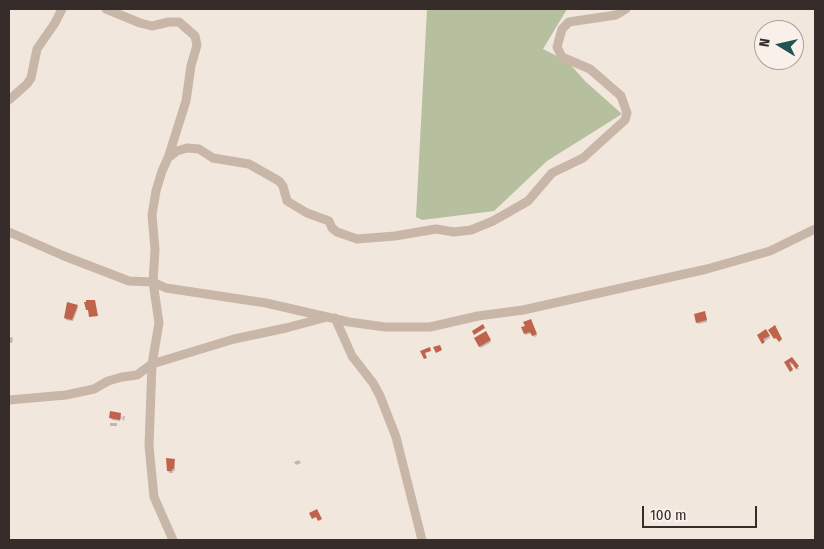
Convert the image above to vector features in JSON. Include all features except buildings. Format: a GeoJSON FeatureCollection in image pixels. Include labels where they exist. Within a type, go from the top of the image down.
{"type":"FeatureCollection","features":[{"type":"Feature","properties":{"kind":"street"},"geometry":{"type":"LineString","coordinates":[[9,100],[31,78],[37,49],[62,9]]}},
{"type":"Feature","properties":{"kind":"street"},"geometry":{"type":"LineString","coordinates":[[106,9],[152,26],[179,22],[195,36],[197,45],[191,66],[186,101],[162,171],[152,214],[155,250],[153,282],[159,324],[152,364],[149,446],[154,497],[173,540]]}},
{"type":"Feature","properties":{"kind":"street"},"geometry":{"type":"LineString","coordinates":[[168,158],[176,151],[186,148],[199,149],[213,158],[249,164],[279,182],[283,186],[287,200],[307,213],[329,221],[332,228],[337,232],[357,239],[395,236],[436,229],[454,232],[471,230],[493,221],[528,201],[552,173],[583,158],[625,120],[628,112],[622,96],[590,69],[562,57],[557,47],[562,29],[570,22],[616,15],[626,9]]}},
{"type":"Feature","properties":{"kind":"street"},"geometry":{"type":"LineString","coordinates":[[9,232],[123,279],[153,282],[166,288],[206,292],[266,303],[349,322],[384,326],[435,327],[478,316],[523,310],[707,269],[770,251],[815,229]]}},
{"type":"Feature","properties":{"kind":"street"},"geometry":{"type":"LineString","coordinates":[[9,400],[66,395],[94,389],[108,381],[137,375],[152,364],[246,335],[331,318]]}},
{"type":"Feature","properties":{"kind":"street"},"geometry":{"type":"LineString","coordinates":[[331,318],[352,356],[373,383],[380,396],[396,437],[422,540]]}},
{"type":"Feature","properties":{"kind":"green space"},"geometry":{"type":"Polygon","coordinates":[[[427,9],[567,9],[543,49],[567,61],[586,82],[622,114],[547,161],[494,211],[422,220],[416,217],[427,9]]]}}]}
